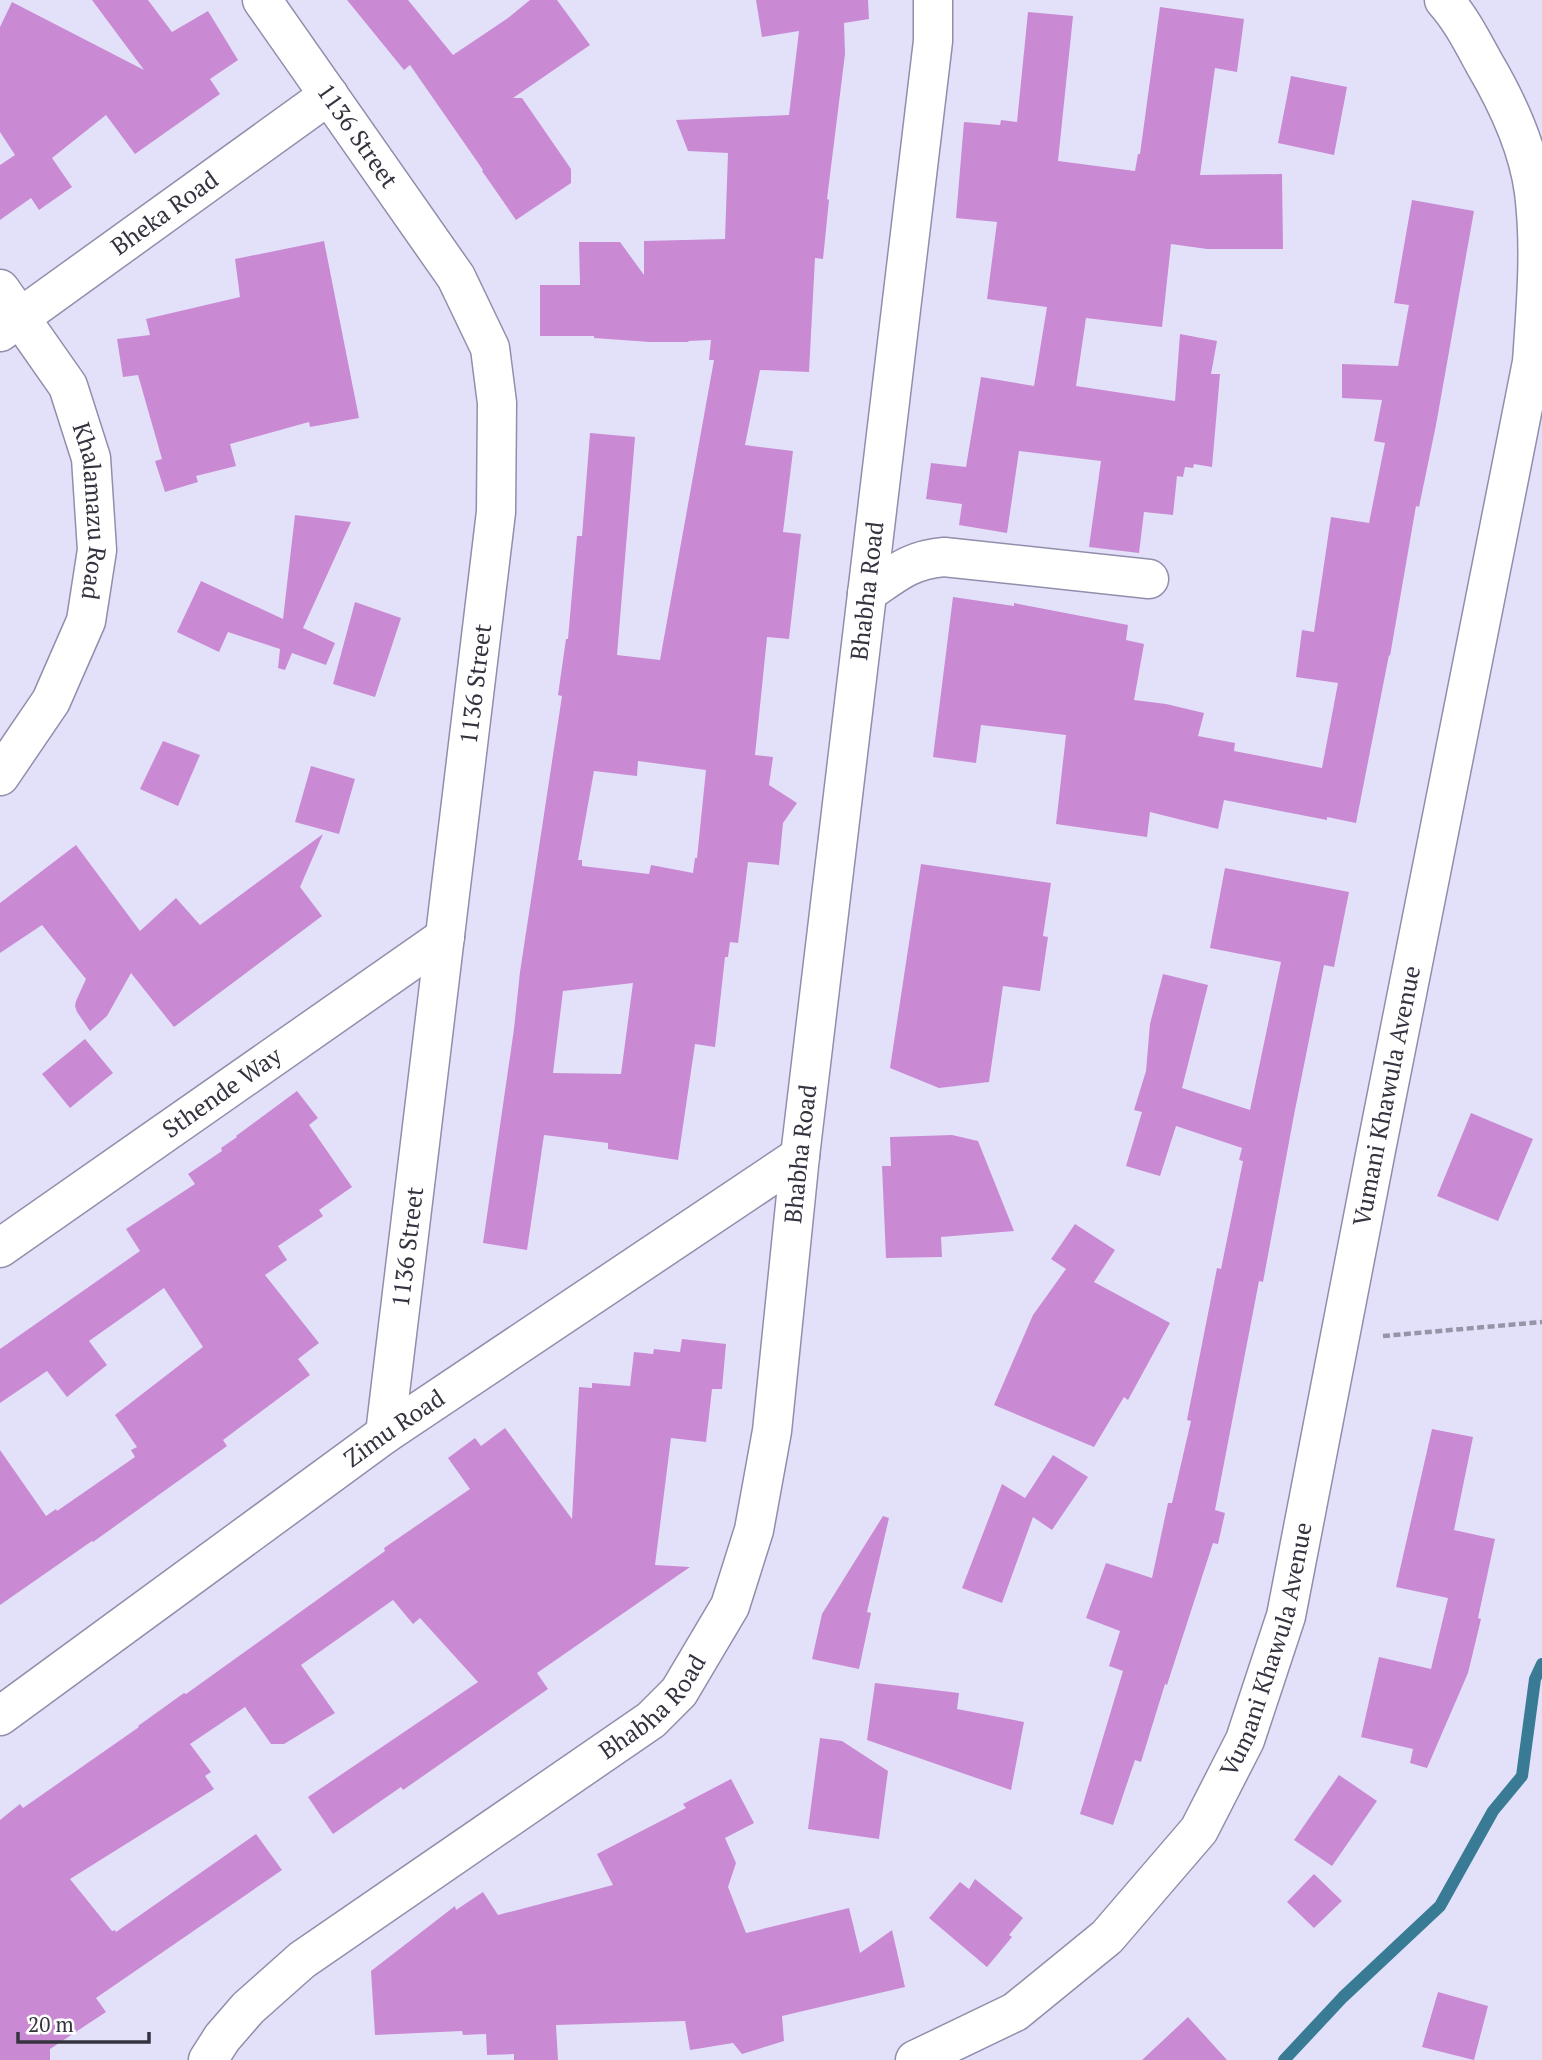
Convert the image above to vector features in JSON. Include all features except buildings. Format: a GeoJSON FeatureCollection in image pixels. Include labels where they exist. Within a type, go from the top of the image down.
{"type":"FeatureCollection","features":[{"type":"Feature","properties":{"kind":"street","name":"1136 Street"},"geometry":{"type":"LineString","coordinates":[[262,0],[456,277],[490,348],[497,403],[496,512],[386,1434]]}},
{"type":"Feature","properties":{"kind":"street","name":"Bhabha Road"},"geometry":{"type":"LineString","coordinates":[[208,2060],[222,2038],[248,2008],[302,1960],[651,1720],[679,1692],[730,1606],[754,1531],[772,1431],[800,1156],[933,41],[933,0]]}},
{"type":"Feature","properties":{"kind":"street","name":"Vumani Khawula Avenue"},"geometry":{"type":"LineString","coordinates":[[915,2060],[1014,2012],[1107,1937],[1199,1830],[1245,1740],[1286,1616],[1532,362],[1538,267],[1534,190],[1521,141],[1504,98],[1458,15],[1444,0]]}},
{"type":"Feature","properties":{"kind":"street","name":"Bheka Road"},"geometry":{"type":"LineString","coordinates":[[7,313],[329,95]]}},
{"type":"Feature","properties":{"kind":"street","name":"Khalamazu Road"},"geometry":{"type":"LineString","coordinates":[[0,776],[51,701],[86,621],[97,550],[90,458],[68,386],[7,313]]}},
{"type":"Feature","properties":{"kind":"street"},"geometry":{"type":"LineString","coordinates":[[867,593],[908,565],[925,559],[944,557],[1149,579]]}},
{"type":"Feature","properties":{"kind":"street","name":"Sthende Way"},"geometry":{"type":"LineString","coordinates":[[0,1248],[445,937]]}},
{"type":"Feature","properties":{"kind":"street","name":"Zimu Road"},"geometry":{"type":"LineString","coordinates":[[0,1716],[386,1434],[800,1156]]}},
{"type":"Feature","properties":{"kind":"path"},"geometry":{"type":"LineString","coordinates":[[1340,1336],[1371,1337],[1542,1322]]}},
{"type":"Feature","properties":{"kind":"waterway"},"geometry":{"type":"LineString","coordinates":[[1284,2060],[1343,1997],[1440,1906],[1493,1811],[1522,1776],[1535,1679],[1542,1664]]}}]}
